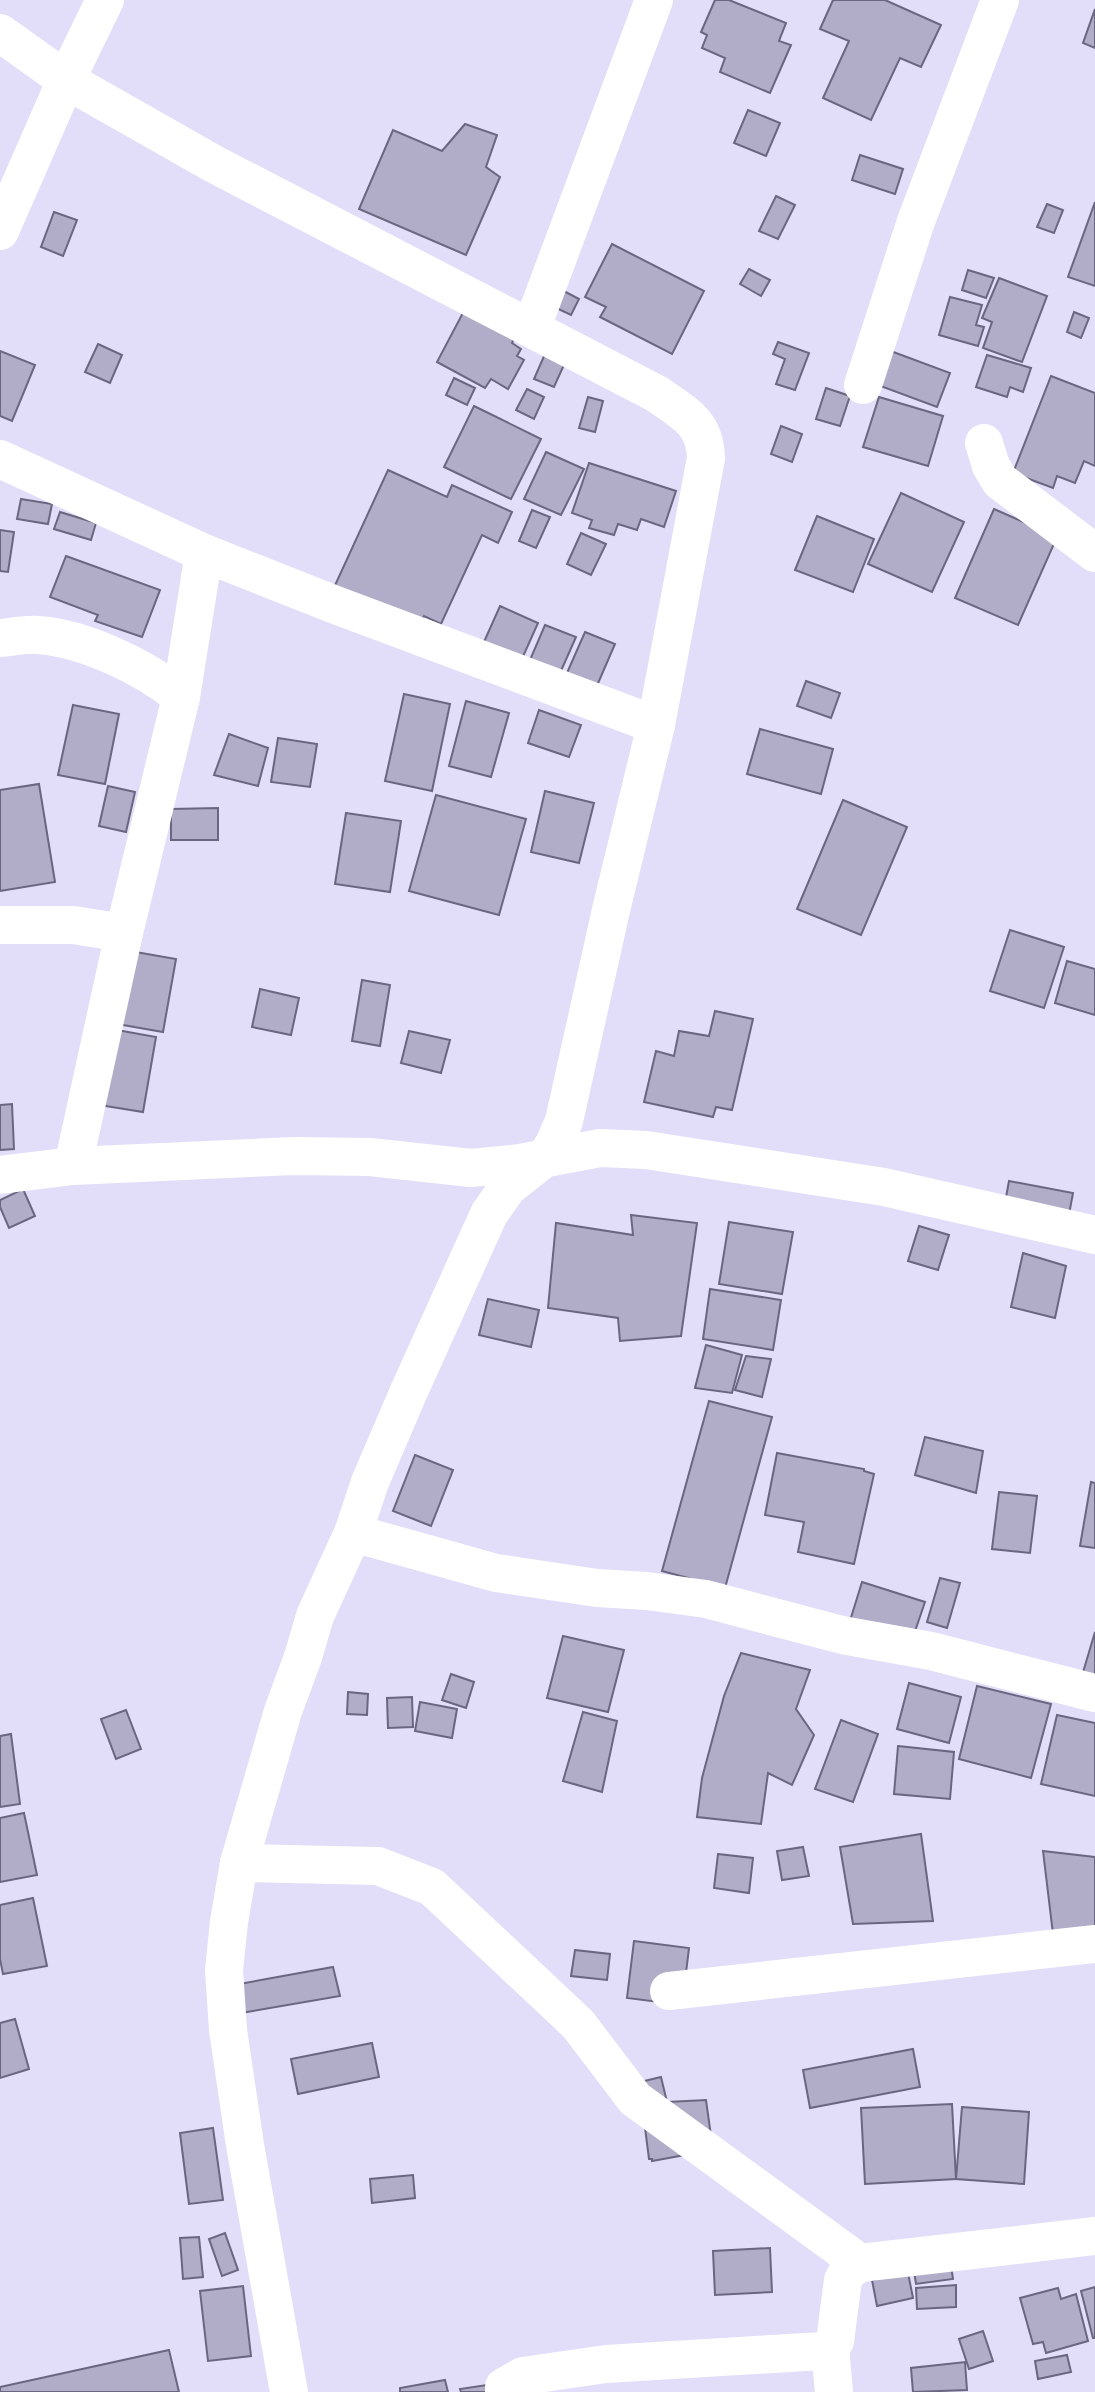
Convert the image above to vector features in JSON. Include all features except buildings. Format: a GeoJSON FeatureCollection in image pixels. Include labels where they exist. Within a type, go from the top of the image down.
{"type":"FeatureCollection","features":[{"type":"Feature","properties":{"kind":"street"},"geometry":{"type":"LineString","coordinates":[[0,231],[66,80],[105,0]]}},
{"type":"Feature","properties":{"kind":"street"},"geometry":{"type":"LineString","coordinates":[[532,327],[654,0]]}},
{"type":"Feature","properties":{"kind":"street"},"geometry":{"type":"LineString","coordinates":[[863,385],[915,224],[1000,0]]}},
{"type":"Feature","properties":{"kind":"street"},"geometry":{"type":"LineString","coordinates":[[0,33],[66,80],[214,164],[657,394],[692,419],[700,430],[705,446],[706,458],[656,725],[564,1121],[546,1157],[509,1187],[489,1214],[409,1391],[370,1482],[353,1533],[315,1616],[283,1711],[240,1863],[229,1922],[224,1970],[228,2030],[245,2145],[289,2392]]}},
{"type":"Feature","properties":{"kind":"street"},"geometry":{"type":"LineString","coordinates":[[984,443],[991,466],[1000,481],[1095,554]]}},
{"type":"Feature","properties":{"kind":"street"},"geometry":{"type":"LineString","coordinates":[[0,459],[204,553],[332,604],[656,725]]}},
{"type":"Feature","properties":{"kind":"street"},"geometry":{"type":"LineString","coordinates":[[73,1166],[124,933],[181,697],[204,553]]}},
{"type":"Feature","properties":{"kind":"street"},"geometry":{"type":"LineString","coordinates":[[0,638],[37,634],[102,652],[167,685],[181,697]]}},
{"type":"Feature","properties":{"kind":"street"},"geometry":{"type":"LineString","coordinates":[[0,925],[73,925],[124,933]]}},
{"type":"Feature","properties":{"kind":"street"},"geometry":{"type":"LineString","coordinates":[[0,1175],[73,1166],[295,1156],[370,1157],[471,1168],[600,1148],[646,1150],[884,1187],[1095,1235]]}},
{"type":"Feature","properties":{"kind":"street"},"geometry":{"type":"LineString","coordinates":[[353,1533],[496,1573],[706,1599],[842,1635],[931,1651],[1095,1693]]}},
{"type":"Feature","properties":{"kind":"street"},"geometry":{"type":"LineString","coordinates":[[240,1863],[379,1866],[432,1887],[578,2024],[635,2099],[860,2263]]}},
{"type":"Feature","properties":{"kind":"street"},"geometry":{"type":"LineString","coordinates":[[668,1991],[1095,1944]]}},
{"type":"Feature","properties":{"kind":"street"},"geometry":{"type":"LineString","coordinates":[[504,2392],[504,2387],[523,2376],[548,2371],[606,2364],[823,2351],[830,2348],[835,2341],[843,2280],[848,2271],[860,2263],[1095,2236]]}},
{"type":"Feature","properties":{"kind":"street"},"geometry":{"type":"LineString","coordinates":[[830,2348],[834,2392]]}}]}
